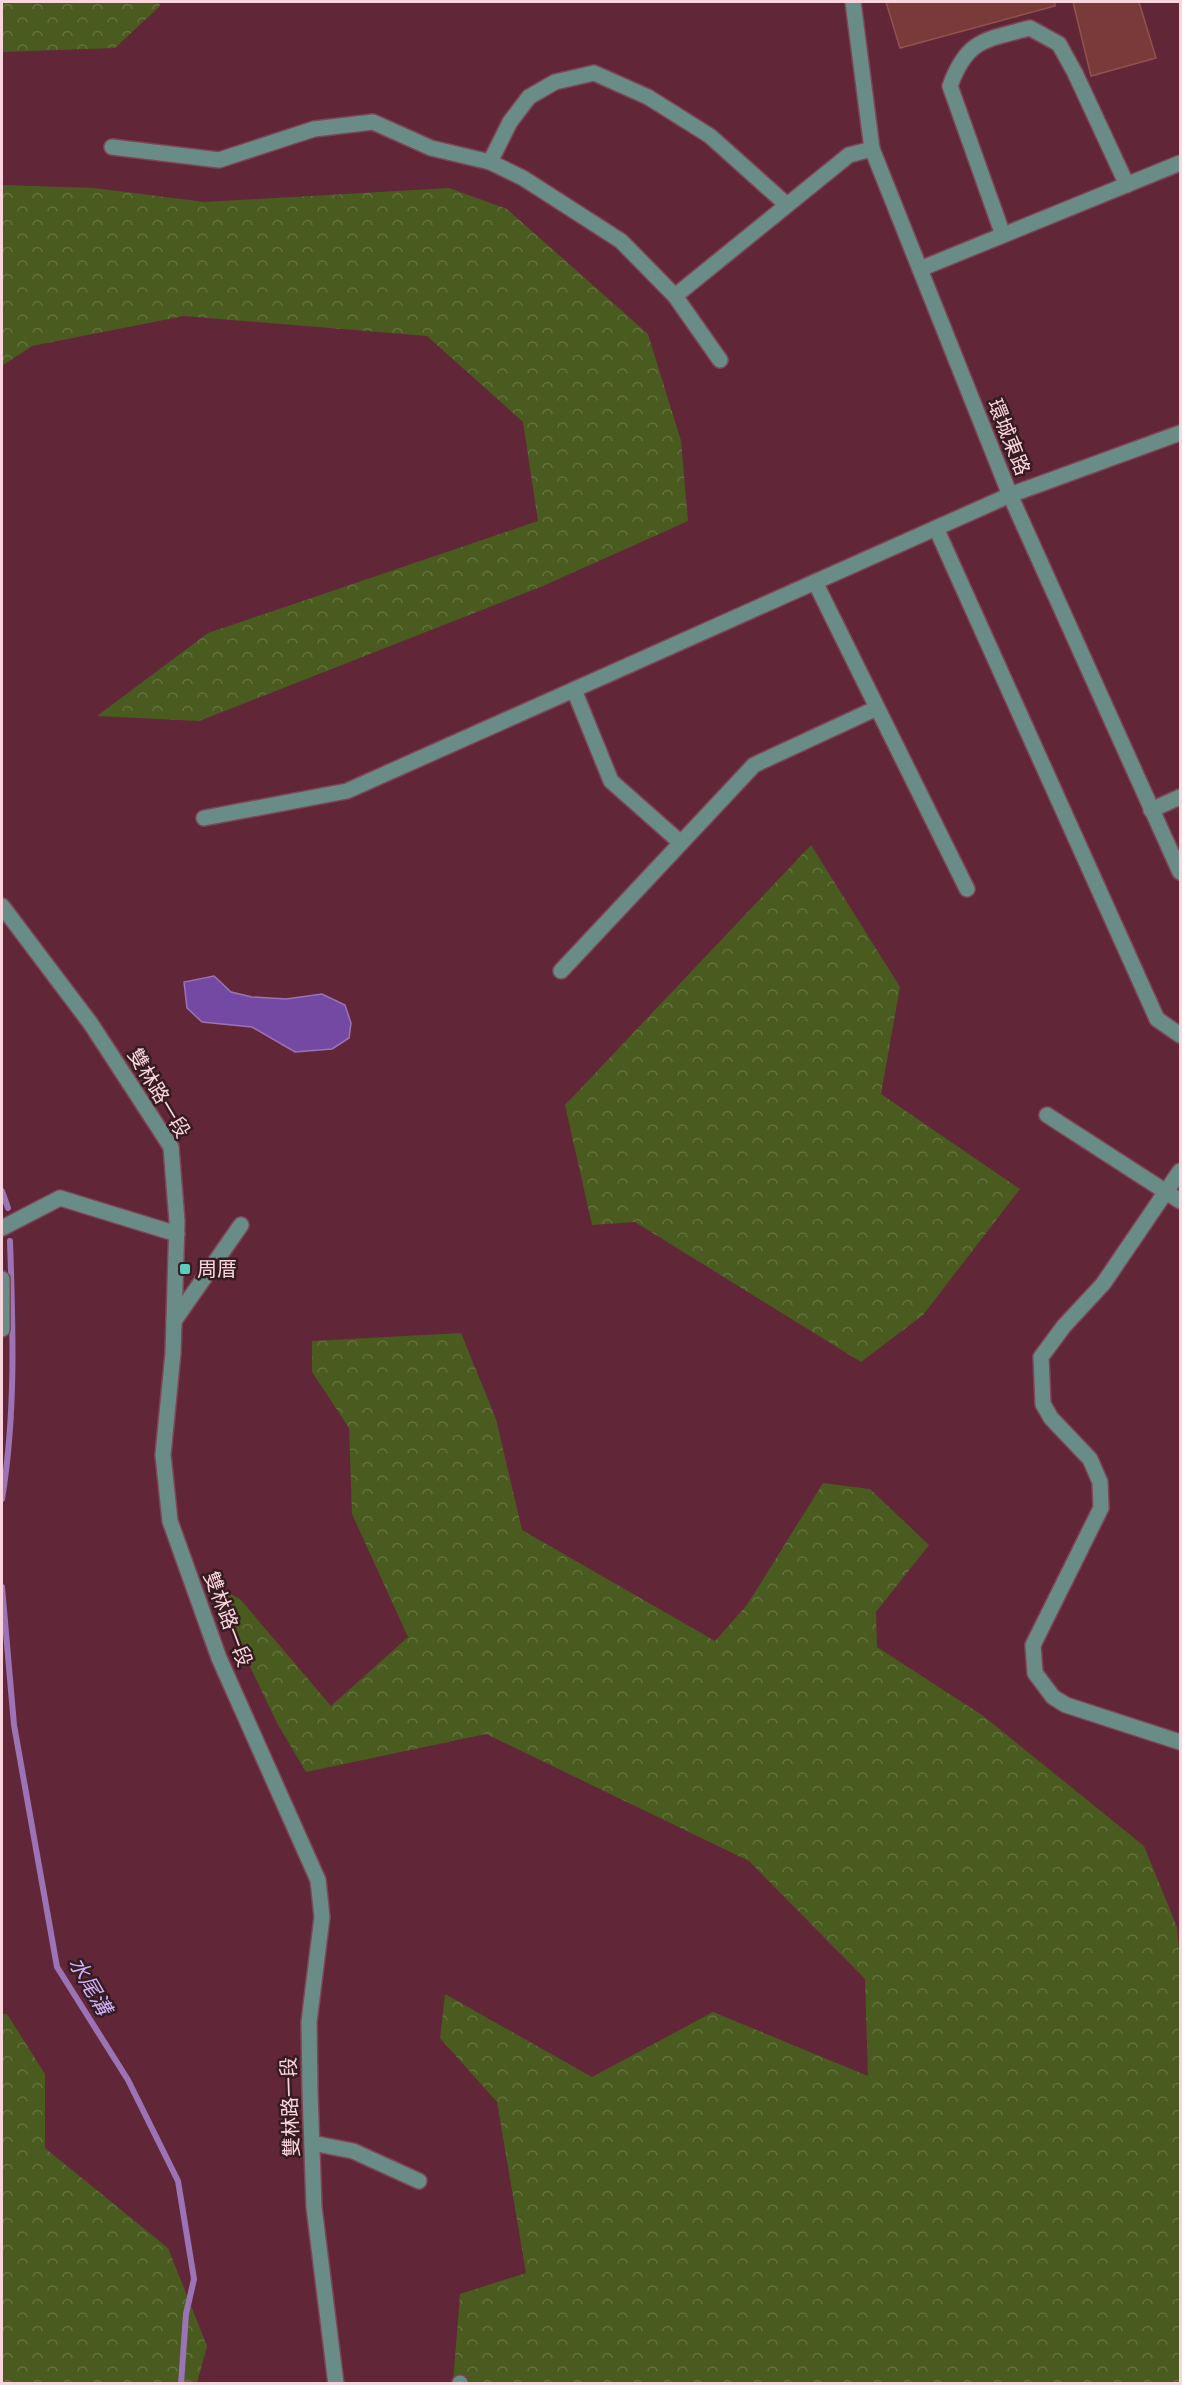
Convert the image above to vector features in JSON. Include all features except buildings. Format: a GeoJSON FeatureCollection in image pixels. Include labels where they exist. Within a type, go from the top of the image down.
{"type":"FeatureCollection","features":[{"type":"Feature","properties":{"kind":"street","name":"環城東路"},"geometry":{"type":"LineString","coordinates":[[853,2],[872,149],[1010,495],[1150,810],[1180,872]]}},
{"type":"Feature","properties":{"kind":"street"},"geometry":{"type":"LineString","coordinates":[[1003,236],[950,86],[968,50],[994,37],[1030,28],[1059,44],[1076,73],[1127,185]]}},
{"type":"Feature","properties":{"kind":"street"},"geometry":{"type":"LineString","coordinates":[[490,162],[510,122],[529,97],[555,81],[594,73],[648,97],[710,136],[787,205]]}},
{"type":"Feature","properties":{"kind":"street"},"geometry":{"type":"LineString","coordinates":[[112,147],[219,159],[314,129],[373,122],[431,148],[490,162],[523,178],[621,241],[675,297],[720,360]]}},
{"type":"Feature","properties":{"kind":"street"},"geometry":{"type":"LineString","coordinates":[[675,297],[849,155],[872,149]]}},
{"type":"Feature","properties":{"kind":"street"},"geometry":{"type":"LineString","coordinates":[[920,269],[1180,163]]}},
{"type":"Feature","properties":{"kind":"street"},"geometry":{"type":"LineString","coordinates":[[204,818],[347,791],[1010,495],[1180,433]]}},
{"type":"Feature","properties":{"kind":"street"},"geometry":{"type":"LineString","coordinates":[[936,528],[1157,1019],[1180,1035]]}},
{"type":"Feature","properties":{"kind":"street"},"geometry":{"type":"LineString","coordinates":[[815,582],[967,889]]}},
{"type":"Feature","properties":{"kind":"street"},"geometry":{"type":"LineString","coordinates":[[574,690],[611,781],[681,843]]}},
{"type":"Feature","properties":{"kind":"street"},"geometry":{"type":"LineString","coordinates":[[561,971],[754,765],[877,708]]}},
{"type":"Feature","properties":{"kind":"street"},"geometry":{"type":"LineString","coordinates":[[1150,810],[1180,797]]}},
{"type":"Feature","properties":{"kind":"street","name":"雙林路一段"},"geometry":{"type":"LineString","coordinates":[[2,906],[91,1024],[171,1147],[177,1234],[174,1321],[163,1455],[170,1521],[219,1658],[318,1880],[322,1917],[309,2022],[314,2207],[336,2384]]}},
{"type":"Feature","properties":{"kind":"street"},"geometry":{"type":"LineString","coordinates":[[1047,1116],[1174,1197]]}},
{"type":"Feature","properties":{"kind":"street"},"geometry":{"type":"LineString","coordinates":[[1180,1171],[1174,1197],[1103,1284],[1064,1326],[1041,1357],[1043,1404],[1051,1418],[1090,1459],[1100,1482],[1101,1508],[1034,1645],[1035,1673],[1053,1697],[1066,1705],[1180,1742]]}},
{"type":"Feature","properties":{"kind":"street"},"geometry":{"type":"LineString","coordinates":[[2,1228],[60,1198],[177,1234]]}},
{"type":"Feature","properties":{"kind":"street"},"geometry":{"type":"LineString","coordinates":[[174,1321],[241,1225]]}},
{"type":"Feature","properties":{"kind":"street"},"geometry":{"type":"LineString","coordinates":[[2,1279],[2,1329]]}},
{"type":"Feature","properties":{"kind":"street"},"geometry":{"type":"LineString","coordinates":[[312,2143],[352,2151],[419,2181]]}},
{"type":"Feature","properties":{"kind":"green space"},"geometry":{"type":"Polygon","coordinates":[[[2,2],[159,2],[160,6],[115,48],[2,52],[2,2]]]}},
{"type":"Feature","properties":{"kind":"green space"},"geometry":{"type":"Polygon","coordinates":[[[2,185],[94,188],[205,202],[449,188],[507,209],[648,334],[681,441],[688,521],[543,586],[199,721],[97,716],[208,633],[538,521],[523,422],[427,336],[184,316],[32,346],[2,366],[2,185]]]}},
{"type":"Feature","properties":{"kind":"green space"},"geometry":{"type":"Polygon","coordinates":[[[811,845],[900,987],[881,1094],[1020,1189],[923,1315],[861,1362],[635,1222],[592,1225],[565,1105],[811,845]]]}},
{"type":"Feature","properties":{"kind":"green space"},"geometry":{"type":"Polygon","coordinates":[[[461,1333],[496,1419],[522,1530],[715,1641],[747,1605],[823,1483],[870,1489],[929,1545],[876,1612],[877,1647],[982,1715],[1144,1846],[1177,1927],[1180,1961],[1180,2383],[453,2383],[460,2294],[526,2273],[497,2102],[440,2038],[445,1994],[592,2077],[713,2012],[868,2076],[865,1979],[749,1861],[486,1734],[306,1772],[277,1723],[210,1583],[240,1599],[331,1706],[408,1637],[352,1514],[349,1428],[312,1372],[312,1341],[461,1333]]]}},
{"type":"Feature","properties":{"kind":"green space"},"geometry":{"type":"Polygon","coordinates":[[[2,2014],[7,2014],[45,2074],[45,2148],[168,2248],[207,2346],[197,2383],[2,2383],[2,2014]]]}},
{"type":"Feature","properties":{"kind":"shaded area"},"geometry":{"type":"Polygon","coordinates":[[[214,976],[231,992],[252,997],[286,999],[322,994],[345,1005],[351,1023],[349,1038],[332,1049],[295,1052],[252,1027],[202,1022],[187,1008],[184,982],[214,976]]]}},
{"type":"Feature","properties":{"kind":"waterway","name":"水尾溝"},"geometry":{"type":"LineString","coordinates":[[2,1191],[8,1208]]}},
{"type":"Feature","properties":{"kind":"waterway","name":"水尾溝"},"geometry":{"type":"LineString","coordinates":[[2,1499],[10,1435],[11,1403],[10,1241]]}},
{"type":"Feature","properties":{"kind":"waterway","name":"水尾溝"},"geometry":{"type":"LineString","coordinates":[[2,1587],[14,1725],[57,1967],[128,2080],[178,2181],[194,2279],[186,2314],[181,2384]]}},
{"type":"Feature","properties":{"kind":"place","name":"周厝"},"geometry":{"type":"Point","coordinates":[185,1269]}}]}
